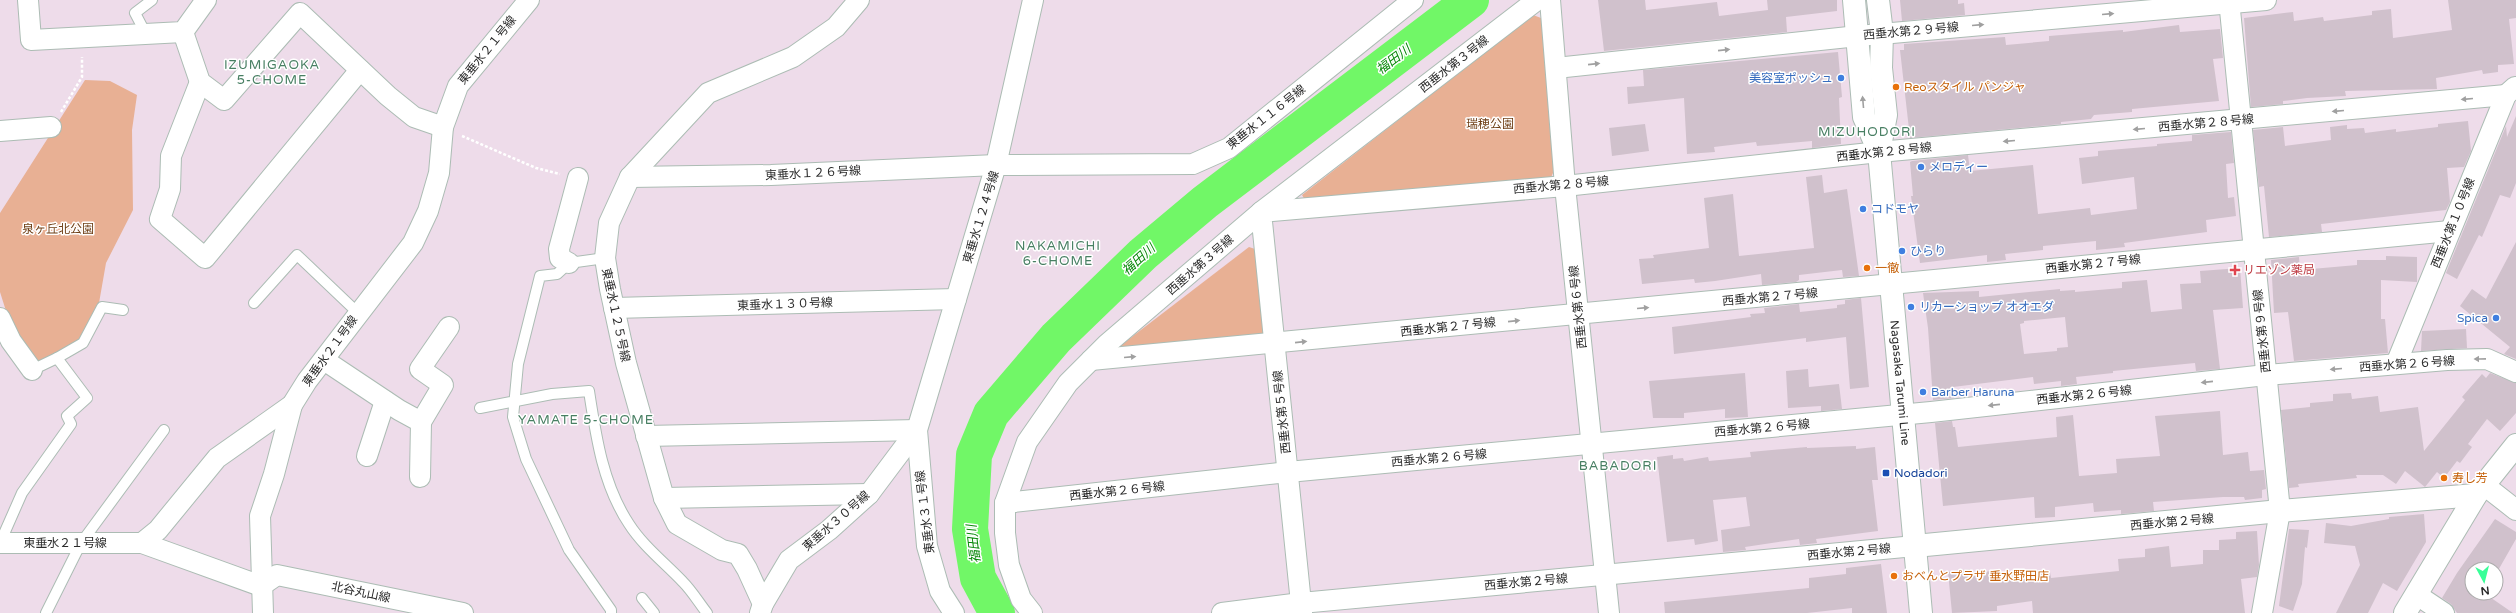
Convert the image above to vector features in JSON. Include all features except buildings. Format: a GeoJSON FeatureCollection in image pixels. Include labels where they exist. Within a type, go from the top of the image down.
{"type":"FeatureCollection","features":[{"type":"Feature","properties":{"kind":"main road","name":"Nagasaka Tarumi Line"},"geometry":{"type":"LineString","coordinates":[[1854,0],[1864,117],[1879,152]]}},
{"type":"Feature","properties":{"kind":"main road","name":"Nagasaka Tarumi Line"},"geometry":{"type":"LineString","coordinates":[[1878,0],[1882,33],[1881,68],[1886,115],[1879,152],[1921,613]]}},
{"type":"Feature","properties":{"kind":"main road"},"geometry":{"type":"LineString","coordinates":[[2405,613],[2480,490],[2516,445]]}},
{"type":"Feature","properties":{"kind":"main road","name":"西垂水第２号線"},"geometry":{"type":"LineString","coordinates":[[1915,546],[2480,490]]}},
{"type":"Feature","properties":{"kind":"street"},"geometry":{"type":"LineString","coordinates":[[28,0],[31,40],[183,32]]}},
{"type":"Feature","properties":{"kind":"street"},"geometry":{"type":"LineString","coordinates":[[183,32],[206,0]]}},
{"type":"Feature","properties":{"kind":"street","name":"東垂水２１号線"},"geometry":{"type":"LineString","coordinates":[[0,543],[142,543],[158,530],[217,458],[292,405],[358,313],[390,275],[413,243],[428,211],[439,173],[444,127],[458,86],[529,0]]}},
{"type":"Feature","properties":{"kind":"street","name":"東垂水１２５号線"},"geometry":{"type":"LineString","coordinates":[[761,609],[747,569],[738,554],[722,550],[677,524],[664,498],[626,363],[614,308],[605,258],[608,223],[630,177],[708,93],[793,57],[836,27],[859,0]]}},
{"type":"Feature","properties":{"kind":"street","name":"東垂水１２４号線"},"geometry":{"type":"LineString","coordinates":[[917,430],[996,166],[1033,0]]}},
{"type":"Feature","properties":{"kind":"street","name":"東垂水１１６号線"},"geometry":{"type":"LineString","coordinates":[[996,166],[1193,164],[1228,148],[1414,0]]}},
{"type":"Feature","properties":{"kind":"street","name":"西垂水第３号線"},"geometry":{"type":"LineString","coordinates":[[1032,613],[1021,599],[1009,565],[1005,532],[1005,503],[1027,442],[1068,383],[1091,360],[1261,212],[1537,0]]}},
{"type":"Feature","properties":{"kind":"street","name":"西垂水第６号線"},"geometry":{"type":"LineString","coordinates":[[1550,0],[1565,186],[1609,613]]}},
{"type":"Feature","properties":{"kind":"street","name":"西垂水第２９号線"},"geometry":{"type":"LineString","coordinates":[[1556,68],[1882,33],[2266,0]]}},
{"type":"Feature","properties":{"kind":"street","name":"西垂水第９号線"},"geometry":{"type":"LineString","coordinates":[[2229,2],[2280,511],[2262,613]]}},
{"type":"Feature","properties":{"kind":"street"},"geometry":{"type":"LineString","coordinates":[[183,32],[200,82],[224,100],[303,7],[360,70],[414,117],[444,127]]}},
{"type":"Feature","properties":{"kind":"street"},"geometry":{"type":"LineString","coordinates":[[200,82],[171,156],[170,189],[160,218],[205,258],[360,70]]}},
{"type":"Feature","properties":{"kind":"street","name":"西垂水第２８号線"},"geometry":{"type":"LineString","coordinates":[[1261,212],[1565,186],[1879,152],[2240,120],[2511,90]]}},
{"type":"Feature","properties":{"kind":"street","name":"西垂水第１０号線"},"geometry":{"type":"LineString","coordinates":[[2396,364],[2450,231],[2511,90]]}},
{"type":"Feature","properties":{"kind":"street"},"geometry":{"type":"LineString","coordinates":[[0,131],[51,127]]}},
{"type":"Feature","properties":{"kind":"street","name":"東垂水１２６号線"},"geometry":{"type":"LineString","coordinates":[[630,177],[771,175],[996,166]]}},
{"type":"Feature","properties":{"kind":"street"},"geometry":{"type":"LineString","coordinates":[[569,263],[560,258],[559,249],[578,178]]}},
{"type":"Feature","properties":{"kind":"street","name":"西垂水第５号線"},"geometry":{"type":"LineString","coordinates":[[1261,212],[1302,608]]}},
{"type":"Feature","properties":{"kind":"street","name":"西垂水第２７号線"},"geometry":{"type":"LineString","coordinates":[[1091,360],[1275,344],[1891,285],[2253,248],[2450,231]]}},
{"type":"Feature","properties":{"kind":"street","name":"東垂水１３０号線"},"geometry":{"type":"LineString","coordinates":[[614,308],[956,299]]}},
{"type":"Feature","properties":{"kind":"street"},"geometry":{"type":"LineString","coordinates":[[0,318],[5,343],[32,370]]}},
{"type":"Feature","properties":{"kind":"street"},"geometry":{"type":"LineString","coordinates":[[420,477],[421,422],[443,386],[420,369],[449,327]]}},
{"type":"Feature","properties":{"kind":"street","name":"西垂水第２６号線"},"geometry":{"type":"LineString","coordinates":[[1005,503],[1288,472],[1904,414],[2266,375],[2396,364],[2487,359],[2516,372]]}},
{"type":"Feature","properties":{"kind":"street"},"geometry":{"type":"LineString","coordinates":[[324,360],[385,401],[421,422]]}},
{"type":"Feature","properties":{"kind":"street"},"geometry":{"type":"LineString","coordinates":[[367,456],[385,401]]}},
{"type":"Feature","properties":{"kind":"street"},"geometry":{"type":"LineString","coordinates":[[263,613],[260,516],[274,474],[292,405]]}},
{"type":"Feature","properties":{"kind":"street"},"geometry":{"type":"LineString","coordinates":[[646,436],[917,430]]}},
{"type":"Feature","properties":{"kind":"street","name":"東垂水３０号線"},"geometry":{"type":"LineString","coordinates":[[761,609],[789,560],[829,530],[869,494],[917,430]]}},
{"type":"Feature","properties":{"kind":"street","name":"東垂水３１号線"},"geometry":{"type":"LineString","coordinates":[[917,430],[926,546],[940,591],[954,613]]}},
{"type":"Feature","properties":{"kind":"street"},"geometry":{"type":"LineString","coordinates":[[2480,490],[2516,510]]}},
{"type":"Feature","properties":{"kind":"street"},"geometry":{"type":"LineString","coordinates":[[664,498],[869,494]]}},
{"type":"Feature","properties":{"kind":"street"},"geometry":{"type":"LineString","coordinates":[[142,543],[261,586]]}},
{"type":"Feature","properties":{"kind":"street","name":"西垂水第２号線"},"geometry":{"type":"LineString","coordinates":[[1222,613],[1302,608],[1606,574],[1915,546]]}},
{"type":"Feature","properties":{"kind":"street","name":"北谷丸山線"},"geometry":{"type":"LineString","coordinates":[[261,586],[277,575],[463,613]]}},
{"type":"Feature","properties":{"kind":"street"},"geometry":{"type":"LineString","coordinates":[[2417,595],[2444,613]]}},
{"type":"Feature","properties":{"kind":"lane"},"geometry":{"type":"LineString","coordinates":[[146,34],[135,13],[152,0]]}},
{"type":"Feature","properties":{"kind":"lane"},"geometry":{"type":"LineString","coordinates":[[254,303],[297,255],[358,313]]}},
{"type":"Feature","properties":{"kind":"lane"},"geometry":{"type":"LineString","coordinates":[[605,258],[569,263],[557,274],[540,276],[518,364],[513,417],[532,472],[569,550],[611,610],[611,613]]}},
{"type":"Feature","properties":{"kind":"lane"},"geometry":{"type":"LineString","coordinates":[[32,370],[83,343],[102,307],[123,310]]}},
{"type":"Feature","properties":{"kind":"lane"},"geometry":{"type":"LineString","coordinates":[[0,543],[22,493],[71,424],[67,416],[87,398],[57,358]]}},
{"type":"Feature","properties":{"kind":"lane"},"geometry":{"type":"LineString","coordinates":[[480,408],[552,394],[589,392],[598,447],[613,497],[629,525],[651,551],[684,583],[707,613]]}},
{"type":"Feature","properties":{"kind":"lane"},"geometry":{"type":"LineString","coordinates":[[46,613],[81,542],[164,430]]}},
{"type":"Feature","properties":{"kind":"lane"},"geometry":{"type":"LineString","coordinates":[[642,598],[654,613]]}},
{"type":"Feature","properties":{"kind":"path"},"geometry":{"type":"LineString","coordinates":[[51,127],[82,78],[82,37]]}},
{"type":"Feature","properties":{"kind":"path"},"geometry":{"type":"LineString","coordinates":[[444,127],[536,168],[578,178]]}},
{"type":"Feature","properties":{"kind":"green space","name":"瑞穂公園"},"geometry":{"type":"Polygon","coordinates":[[[1533,15],[1541,18],[1555,168],[1550,180],[1305,200],[1302,195],[1533,15]]]}},
{"type":"Feature","properties":{"kind":"green space","name":"泉ヶ丘北公園"},"geometry":{"type":"Polygon","coordinates":[[[85,80],[110,81],[137,95],[132,130],[133,210],[106,263],[99,303],[78,341],[37,363],[12,330],[0,292],[0,213],[85,80]]]}},
{"type":"Feature","properties":{"kind":"green space"},"geometry":{"type":"Polygon","coordinates":[[[1249,247],[1258,250],[1266,328],[1260,338],[1122,353],[1120,346],[1249,247]]]}},
{"type":"Feature","properties":{"kind":"waterway","name":"福田川"},"geometry":{"type":"LineString","coordinates":[[997,613],[978,578],[970,529],[974,455],[991,414],[1056,338],[1143,254],[1205,202],[1471,0]]}},
{"type":"Feature","properties":{"kind":"place","name":"美容室ポッシュ"},"geometry":{"type":"Point","coordinates":[1841,78]}},
{"type":"Feature","properties":{"kind":"place","name":"Reoスタイル パンジャ"},"geometry":{"type":"Point","coordinates":[1896,87]}},
{"type":"Feature","properties":{"kind":"place","name":"メロディー"},"geometry":{"type":"Point","coordinates":[1921,167]}},
{"type":"Feature","properties":{"kind":"place","name":"コドモヤ"},"geometry":{"type":"Point","coordinates":[1863,209]}},
{"type":"Feature","properties":{"kind":"place","name":"ひらり"},"geometry":{"type":"Point","coordinates":[1902,251]}},
{"type":"Feature","properties":{"kind":"place","name":"一徹"},"geometry":{"type":"Point","coordinates":[1867,268]}},
{"type":"Feature","properties":{"kind":"place","name":"リエゾン薬局"},"geometry":{"type":"Point","coordinates":[2235,270]}},
{"type":"Feature","properties":{"kind":"place","name":"リカーショップ オオエダ"},"geometry":{"type":"Point","coordinates":[1911,307]}},
{"type":"Feature","properties":{"kind":"place","name":"Spica"},"geometry":{"type":"Point","coordinates":[2496,318]}},
{"type":"Feature","properties":{"kind":"place","name":"Barber Haruna"},"geometry":{"type":"Point","coordinates":[1923,392]}},
{"type":"Feature","properties":{"kind":"place","name":"Nodadori"},"geometry":{"type":"Point","coordinates":[1886,473]}},
{"type":"Feature","properties":{"kind":"place","name":"寿し芳"},"geometry":{"type":"Point","coordinates":[2444,478]}},
{"type":"Feature","properties":{"kind":"place","name":"おべんとプラザ 垂水野田店"},"geometry":{"type":"Point","coordinates":[1894,576]}},
{"type":"Feature","properties":{"kind":"district","name":"IZUMIGAOKA 5-CHOME"},"geometry":{"type":"Point","coordinates":[272,72]}},
{"type":"Feature","properties":{"kind":"district","name":"MIZUHODORI"},"geometry":{"type":"Point","coordinates":[1867,131]}},
{"type":"Feature","properties":{"kind":"district","name":"NAKAMICHI 6-CHOME"},"geometry":{"type":"Point","coordinates":[1058,252]}},
{"type":"Feature","properties":{"kind":"district","name":"YAMATE 5-CHOME"},"geometry":{"type":"Point","coordinates":[586,419]}},
{"type":"Feature","properties":{"kind":"district","name":"BABADORI"},"geometry":{"type":"Point","coordinates":[1618,465]}}]}
